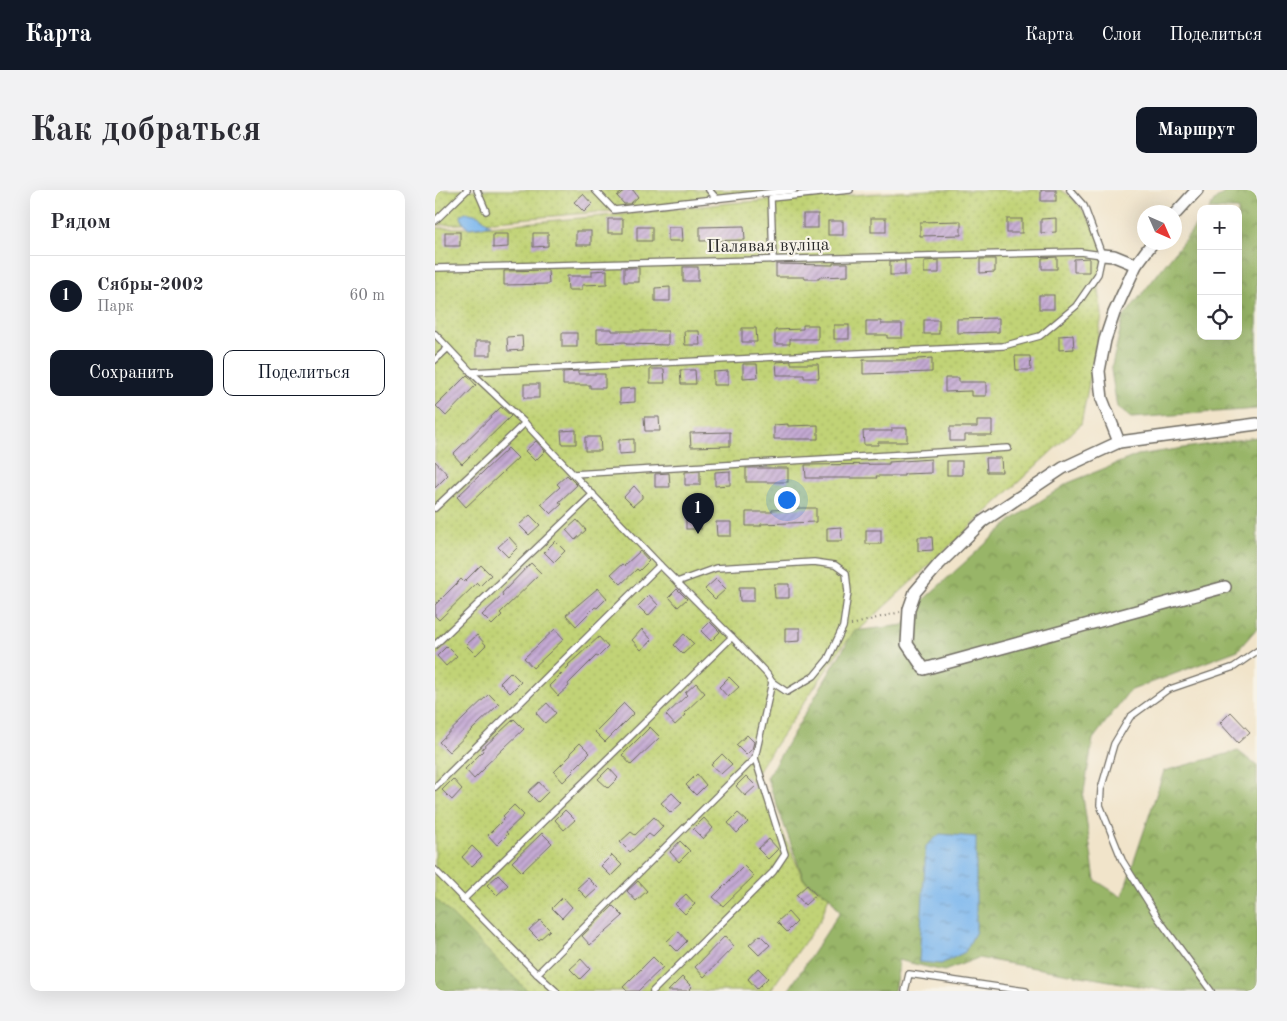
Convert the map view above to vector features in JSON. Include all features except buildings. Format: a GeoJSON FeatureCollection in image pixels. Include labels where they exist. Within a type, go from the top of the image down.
{"type":"FeatureCollection","features":[{"type":"Feature","properties":{"kind":"street"},"geometry":{"type":"LineString","coordinates":[[1182,207],[1197,190]]}},
{"type":"Feature","properties":{"kind":"street"},"geometry":{"type":"LineString","coordinates":[[1119,442],[1102,399],[1099,370],[1105,340],[1114,313],[1136,265],[1147,250]]}},
{"type":"Feature","properties":{"kind":"street"},"geometry":{"type":"LineString","coordinates":[[1102,255],[1113,256],[1136,265]]}},
{"type":"Feature","properties":{"kind":"street"},"geometry":{"type":"LineString","coordinates":[[1225,587],[924,668],[907,644],[909,609],[915,592],[940,562],[982,522],[1063,468],[1119,442],[1257,424]]}},
{"type":"Feature","properties":{"kind":"lane"},"geometry":{"type":"LineString","coordinates":[[435,221],[467,190]]}},
{"type":"Feature","properties":{"kind":"lane"},"geometry":{"type":"LineString","coordinates":[[477,190],[486,211]]}},
{"type":"Feature","properties":{"kind":"lane"},"geometry":{"type":"LineString","coordinates":[[595,190],[614,210],[794,190]]}},
{"type":"Feature","properties":{"kind":"lane"},"geometry":{"type":"LineString","coordinates":[[709,190],[717,199]]}},
{"type":"Feature","properties":{"kind":"lane"},"geometry":{"type":"LineString","coordinates":[[773,260],[771,198],[850,190]]}},
{"type":"Feature","properties":{"kind":"lane"},"geometry":{"type":"LineString","coordinates":[[471,372],[1003,346],[1040,336],[1076,306],[1098,274],[1102,255],[1083,206],[1070,190]]}},
{"type":"Feature","properties":{"kind":"lane","name":"Палявая вуліца"},"geometry":{"type":"LineString","coordinates":[[435,268],[1080,252],[1102,255]]}},
{"type":"Feature","properties":{"kind":"lane"},"geometry":{"type":"LineString","coordinates":[[435,334],[471,372],[525,423],[660,565],[677,582],[732,637],[767,674],[772,682],[787,692],[814,676],[828,659],[843,627],[848,592],[846,573],[835,565],[814,562],[716,568],[677,582]]}},
{"type":"Feature","properties":{"kind":"lane"},"geometry":{"type":"LineString","coordinates":[[435,360],[447,348]]}},
{"type":"Feature","properties":{"kind":"lane"},"geometry":{"type":"LineString","coordinates":[[435,508],[525,423]]}},
{"type":"Feature","properties":{"kind":"lane"},"geometry":{"type":"LineString","coordinates":[[573,474],[1008,448]]}},
{"type":"Feature","properties":{"kind":"lane"},"geometry":{"type":"LineString","coordinates":[[435,644],[593,494]]}},
{"type":"Feature","properties":{"kind":"lane"},"geometry":{"type":"LineString","coordinates":[[435,788],[660,565]]}},
{"type":"Feature","properties":{"kind":"lane"},"geometry":{"type":"LineString","coordinates":[[463,900],[732,637]]}},
{"type":"Feature","properties":{"kind":"lane"},"geometry":{"type":"LineString","coordinates":[[1211,991],[1158,918],[1122,860],[1100,806],[1101,789],[1114,744],[1130,717],[1167,690],[1234,667],[1257,652]]}},
{"type":"Feature","properties":{"kind":"lane"},"geometry":{"type":"LineString","coordinates":[[653,991],[773,872],[785,854],[755,758],[772,682]]}},
{"type":"Feature","properties":{"kind":"lane"},"geometry":{"type":"LineString","coordinates":[[537,974],[755,758]]}},
{"type":"Feature","properties":{"kind":"lane"},"geometry":{"type":"LineString","coordinates":[[435,870],[556,991]]}},
{"type":"Feature","properties":{"kind":"lane"},"geometry":{"type":"LineString","coordinates":[[905,991],[909,974],[1026,991]]}},
{"type":"Feature","properties":{"kind":"path"},"geometry":{"type":"LineString","coordinates":[[843,627],[909,609]]}},
{"type":"Feature","properties":{"kind":"green space"},"geometry":{"type":"Polygon","coordinates":[[[435,190],[793,190],[633,209],[435,225],[435,190]]]}},
{"type":"Feature","properties":{"kind":"green space"},"geometry":{"type":"Polygon","coordinates":[[[929,190],[1060,190],[1074,200],[1087,216],[1107,250],[1098,281],[1102,316],[1081,424],[843,645],[756,774],[804,880],[829,896],[821,919],[770,991],[528,991],[435,898],[435,228],[469,228],[731,203],[929,190]]]}},
{"type":"Feature","properties":{"kind":"green space"},"geometry":{"type":"Polygon","coordinates":[[[1228,190],[1257,190],[1257,409],[1131,418],[1117,407],[1111,370],[1123,318],[1177,250],[1182,250],[1182,243],[1197,224],[1197,340],[1242,340],[1242,205],[1212,205],[1228,190]]]}},
{"type":"Feature","properties":{"kind":"green space"},"geometry":{"type":"Polygon","coordinates":[[[1257,437],[1257,628],[1238,650],[1129,691],[1093,739],[1083,797],[1095,880],[1122,897],[1164,771],[1238,751],[1257,766],[1257,991],[1167,991],[978,958],[944,971],[898,960],[894,991],[788,991],[840,912],[829,896],[804,880],[767,778],[854,631],[904,625],[922,601],[1013,519],[1068,483],[1138,455],[1257,437]]]}},
{"type":"Feature","properties":{"kind":"green space"},"geometry":{"type":"Polygon","coordinates":[[[435,898],[528,991],[435,991],[435,898]]]}},
{"type":"Feature","properties":{"kind":"water"},"geometry":{"type":"Polygon","coordinates":[[[465,212],[478,215],[491,225],[469,228],[462,222],[461,215],[465,212]]]}},
{"type":"Feature","properties":{"kind":"water"},"geometry":{"type":"Polygon","coordinates":[[[940,834],[976,837],[976,931],[965,952],[941,964],[919,962],[926,846],[940,834]]]}},
{"type":"Feature","properties":{"kind":"place","name":"Сябры-2002"},"geometry":{"type":"Point","coordinates":[698,534]}}]}
